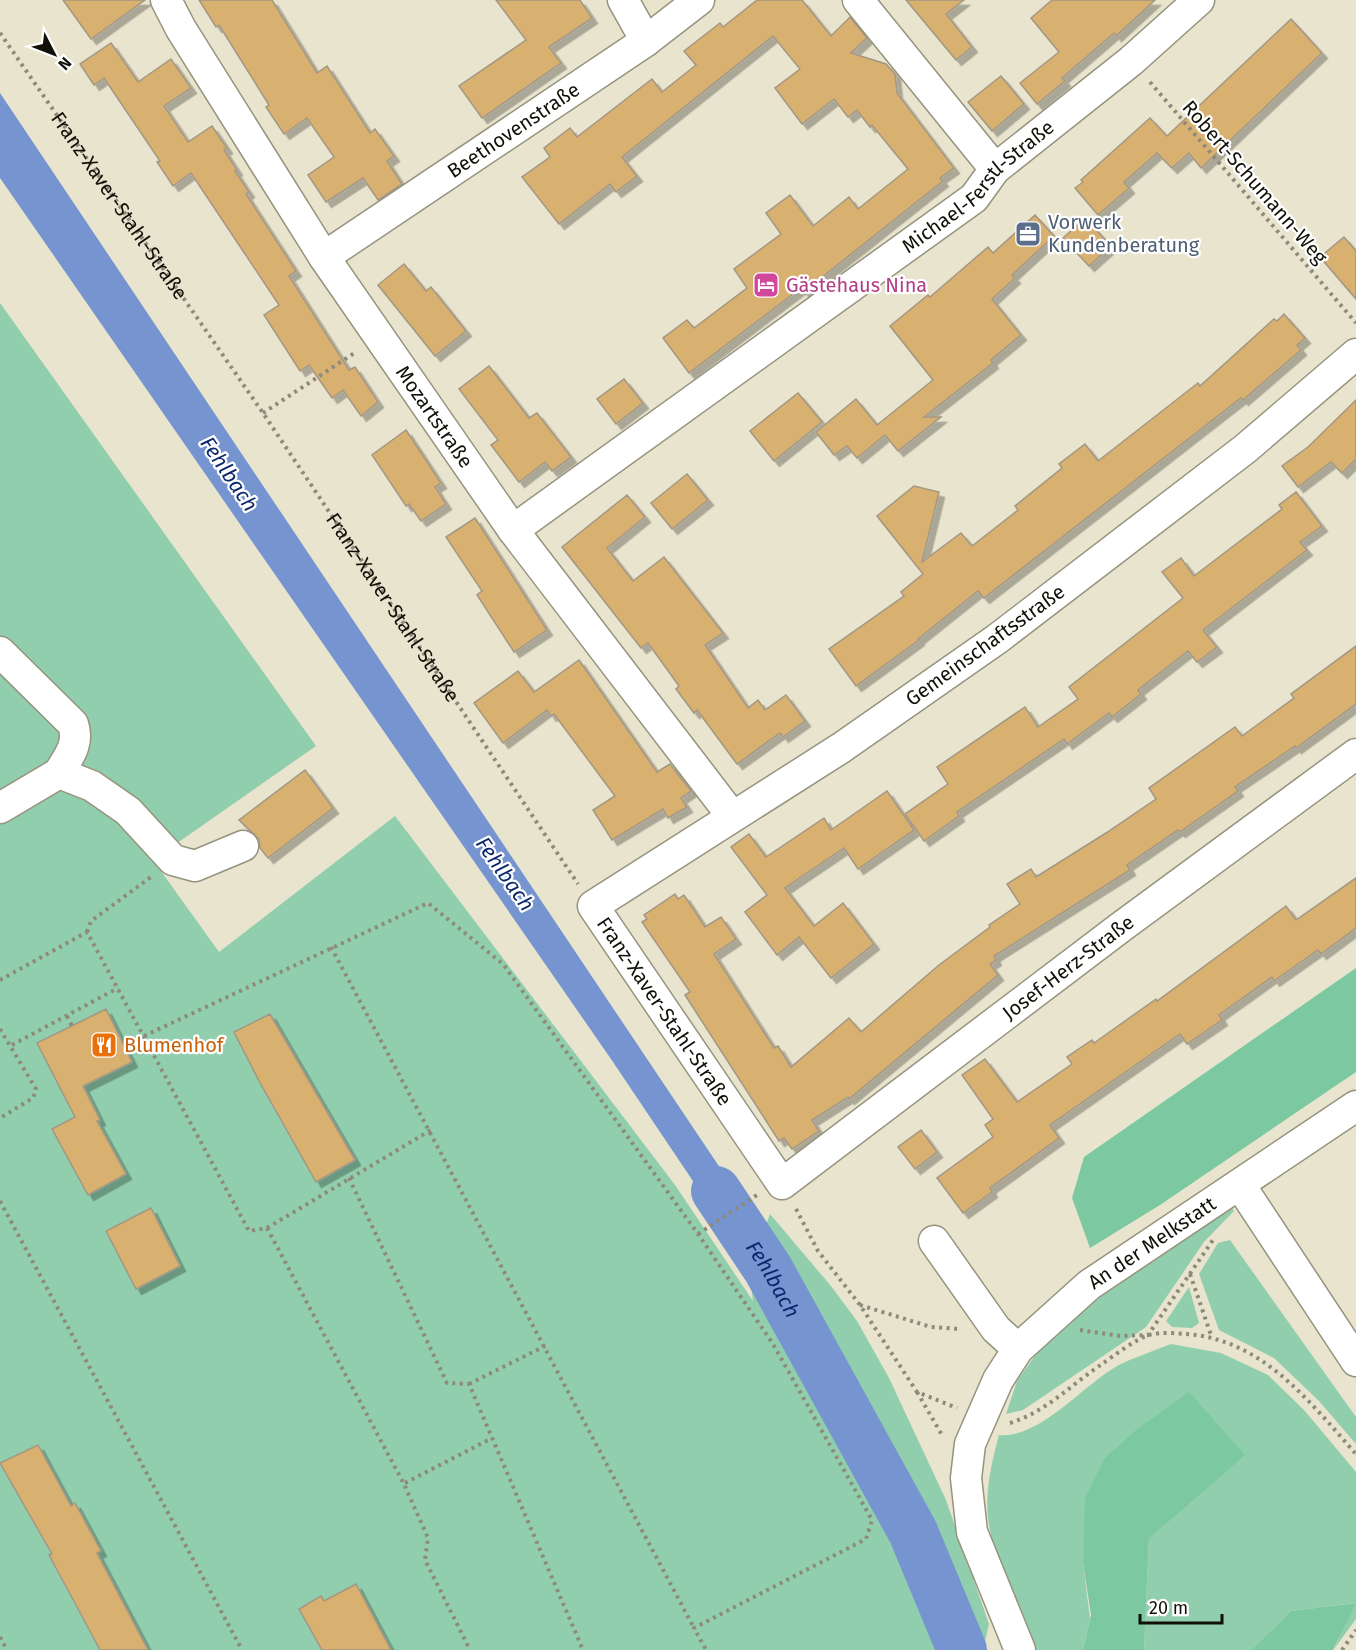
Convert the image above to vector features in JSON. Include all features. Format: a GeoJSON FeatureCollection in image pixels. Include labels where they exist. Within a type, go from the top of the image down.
{"type":"FeatureCollection","features":[{"type":"Feature","properties":{"kind":"street","name":"Mozartstraße"},"geometry":{"type":"LineString","coordinates":[[166,0],[181,29],[324,257],[513,530],[732,816]]}},
{"type":"Feature","properties":{"kind":"street"},"geometry":{"type":"LineString","coordinates":[[623,0],[646,42]]}},
{"type":"Feature","properties":{"kind":"street","name":"Beethovenstraße"},"geometry":{"type":"LineString","coordinates":[[324,257],[646,42],[699,0]]}},
{"type":"Feature","properties":{"kind":"street"},"geometry":{"type":"LineString","coordinates":[[858,0],[995,170]]}},
{"type":"Feature","properties":{"kind":"street","name":"Michael-Ferstl-Straße"},"geometry":{"type":"LineString","coordinates":[[513,530],[974,198],[995,170],[1131,61],[1199,0]]}},
{"type":"Feature","properties":{"kind":"street","name":"Gemeinschaftsstraße"},"geometry":{"type":"LineString","coordinates":[[593,906],[841,748],[997,639],[1245,449],[1356,354]]}},
{"type":"Feature","properties":{"kind":"street"},"geometry":{"type":"LineString","coordinates":[[0,652],[73,724],[77,736],[75,745],[59,773],[0,808]]}},
{"type":"Feature","properties":{"kind":"street","name":"Josef-Herz-Straße"},"geometry":{"type":"LineString","coordinates":[[769,1189],[1356,754]]}},
{"type":"Feature","properties":{"kind":"street"},"geometry":{"type":"LineString","coordinates":[[59,773],[93,786],[128,811],[173,860],[195,866],[243,846]]}},
{"type":"Feature","properties":{"kind":"street","name":"Franz-Xaver-Stahl-Straße"},"geometry":{"type":"LineString","coordinates":[[593,906],[769,1189]]}},
{"type":"Feature","properties":{"kind":"street","name":"An der Melkstatt"},"geometry":{"type":"LineString","coordinates":[[1020,1650],[972,1532],[966,1478],[970,1444],[998,1380],[1017,1349],[1089,1285],[1356,1106]]}},
{"type":"Feature","properties":{"kind":"street"},"geometry":{"type":"LineString","coordinates":[[1240,1185],[1356,1361]]}},
{"type":"Feature","properties":{"kind":"street"},"geometry":{"type":"LineString","coordinates":[[934,1241],[996,1329],[1017,1349]]}},
{"type":"Feature","properties":{"kind":"path","name":"Franz-Xaver-Stahl-Straße"},"geometry":{"type":"LineString","coordinates":[[0,33],[263,413],[593,906]]}},
{"type":"Feature","properties":{"kind":"path","name":"Robert-Schumann-Weg"},"geometry":{"type":"LineString","coordinates":[[1131,61],[1356,323]]}},
{"type":"Feature","properties":{"kind":"path"},"geometry":{"type":"LineString","coordinates":[[263,413],[380,336]]}},
{"type":"Feature","properties":{"kind":"path"},"geometry":{"type":"LineString","coordinates":[[0,980],[87,932],[91,921],[173,860]]}},
{"type":"Feature","properties":{"kind":"path"},"geometry":{"type":"LineString","coordinates":[[144,1036],[428,903],[503,964],[698,1234],[773,1344],[872,1520],[866,1539],[694,1628]]}},
{"type":"Feature","properties":{"kind":"path"},"geometry":{"type":"LineString","coordinates":[[87,932],[249,1231],[267,1228],[431,1130]]}},
{"type":"Feature","properties":{"kind":"path"},"geometry":{"type":"LineString","coordinates":[[331,947],[431,1130],[706,1650]]}},
{"type":"Feature","properties":{"kind":"path"},"geometry":{"type":"LineString","coordinates":[[12,1045],[118,988]]}},
{"type":"Feature","properties":{"kind":"path"},"geometry":{"type":"LineString","coordinates":[[67,1016],[72,1026]]}},
{"type":"Feature","properties":{"kind":"path"},"geometry":{"type":"LineString","coordinates":[[0,1029],[12,1045],[36,1089],[33,1098],[0,1118]]}},
{"type":"Feature","properties":{"kind":"path"},"geometry":{"type":"LineString","coordinates":[[349,1178],[447,1383],[469,1384],[545,1346]]}},
{"type":"Feature","properties":{"kind":"path"},"geometry":{"type":"LineString","coordinates":[[698,1234],[769,1189],[860,1305],[917,1392],[937,1401],[1011,1423],[1035,1413],[1102,1364],[1148,1335],[1221,1231]]}},
{"type":"Feature","properties":{"kind":"path"},"geometry":{"type":"LineString","coordinates":[[0,1201],[242,1650]]}},
{"type":"Feature","properties":{"kind":"path"},"geometry":{"type":"LineString","coordinates":[[267,1228],[404,1484],[428,1538],[425,1560],[470,1650]]}},
{"type":"Feature","properties":{"kind":"path"},"geometry":{"type":"LineString","coordinates":[[1190,1274],[1211,1335]]}},
{"type":"Feature","properties":{"kind":"path"},"geometry":{"type":"LineString","coordinates":[[1148,1335],[1175,1333],[1211,1335],[1268,1362],[1310,1401],[1356,1454]]}},
{"type":"Feature","properties":{"kind":"path"},"geometry":{"type":"LineString","coordinates":[[469,1384],[583,1650]]}},
{"type":"Feature","properties":{"kind":"path"},"geometry":{"type":"LineString","coordinates":[[404,1484],[492,1438]]}},
{"type":"Feature","properties":{"kind":"path"},"geometry":{"type":"LineString","coordinates":[[1342,1650],[1356,1630]]}},
{"type":"Feature","properties":{"kind":"path"},"geometry":{"type":"LineString","coordinates":[[0,1637],[7,1650]]}},
{"type":"Feature","properties":{"kind":"green space"},"geometry":{"type":"Polygon","coordinates":[[[0,303],[316,746],[153,860],[219,952],[395,816],[675,1185],[753,1301],[749,1271],[770,1214],[831,1286],[857,1321],[889,1378],[946,1500],[989,1624],[983,1650],[0,1650],[0,303]]]}},
{"type":"Feature","properties":{"kind":"green space"},"geometry":{"type":"Polygon","coordinates":[[[1356,968],[1356,1072],[1160,1205],[1090,1248],[1072,1198],[1084,1157],[1356,968]]]}},
{"type":"Feature","properties":{"kind":"green space"},"geometry":{"type":"Polygon","coordinates":[[[1228,1203],[1234,1211],[1204,1242],[1146,1327],[1023,1410],[1006,1414],[1017,1381],[1036,1354],[1101,1294],[1228,1203]]]}},
{"type":"Feature","properties":{"kind":"green space"},"geometry":{"type":"Polygon","coordinates":[[[1230,1240],[1356,1417],[1356,1444],[1319,1401],[1274,1358],[1219,1330],[1199,1274],[1218,1243],[1230,1240]]]}},
{"type":"Feature","properties":{"kind":"green space"},"geometry":{"type":"Polygon","coordinates":[[[1189,1287],[1199,1323],[1192,1328],[1172,1327],[1166,1321],[1189,1287]]]}},
{"type":"Feature","properties":{"kind":"green space"},"geometry":{"type":"Polygon","coordinates":[[[1171,1344],[1221,1353],[1268,1375],[1304,1410],[1356,1472],[1356,1619],[1334,1649],[1355,1603],[1291,1611],[1251,1650],[1144,1650],[1149,1539],[1244,1455],[1085,1536],[1083,1563],[1090,1619],[1083,1650],[1031,1650],[1000,1568],[988,1517],[988,1486],[999,1435],[1015,1434],[1030,1428],[1062,1408],[1119,1365],[1171,1344]]]}},
{"type":"Feature","properties":{"kind":"green space"},"geometry":{"type":"Polygon","coordinates":[[[1189,1392],[1245,1455],[1149,1539],[1144,1650],[1083,1650],[1091,1615],[1083,1563],[1085,1498],[1104,1459],[1136,1430],[1189,1392]]]}},
{"type":"Feature","properties":{"kind":"green space"},"geometry":{"type":"Polygon","coordinates":[[[1356,1603],[1333,1650],[1251,1650],[1291,1611],[1356,1603]]]}},
{"type":"Feature","properties":{"kind":"water"},"geometry":{"type":"Polygon","coordinates":[[[0,93],[761,1229],[748,1263],[611,1059],[0,178],[0,93]]]}},
{"type":"Feature","properties":{"kind":"building"},"geometry":{"type":"Polygon","coordinates":[[[63,0],[145,0],[91,39],[63,0]]]}},
{"type":"Feature","properties":{"kind":"building"},"geometry":{"type":"Polygon","coordinates":[[[199,0],[272,0],[317,73],[327,66],[370,133],[375,129],[394,156],[387,161],[402,184],[378,200],[363,178],[326,202],[308,175],[334,157],[307,118],[284,134],[266,107],[269,105],[219,25],[216,27],[199,0]]]}},
{"type":"Feature","properties":{"kind":"building"},"geometry":{"type":"Polygon","coordinates":[[[496,0],[580,0],[592,18],[549,47],[561,63],[482,118],[459,86],[526,40],[496,0]]]}},
{"type":"Feature","properties":{"kind":"building"},"geometry":{"type":"Polygon","coordinates":[[[757,0],[802,0],[831,36],[850,17],[867,38],[851,53],[886,64],[895,74],[897,93],[954,168],[940,178],[943,181],[821,278],[803,291],[801,288],[689,373],[663,338],[687,320],[694,328],[747,288],[734,269],[781,234],[766,213],[790,195],[813,226],[849,197],[858,209],[908,169],[872,125],[870,127],[857,110],[848,117],[834,99],[802,124],[775,88],[800,69],[773,36],[622,157],[637,176],[616,192],[610,184],[559,224],[522,177],[550,157],[544,148],[570,128],[577,137],[652,79],[662,92],[696,65],[684,51],[720,23],[723,27],[757,0]]]}},
{"type":"Feature","properties":{"kind":"building"},"geometry":{"type":"Polygon","coordinates":[[[906,0],[964,0],[946,14],[972,47],[956,60],[906,0]]]}},
{"type":"Feature","properties":{"kind":"building"},"geometry":{"type":"Polygon","coordinates":[[[1052,0],[1155,0],[1116,36],[1114,33],[1062,78],[1065,81],[1037,104],[1020,83],[1059,52],[1031,18],[1052,0]]]}},
{"type":"Feature","properties":{"kind":"building"},"geometry":{"type":"Polygon","coordinates":[[[1291,19],[1322,53],[1201,168],[1189,153],[1172,168],[1157,153],[1124,182],[1129,188],[1098,215],[1075,188],[1083,182],[1081,180],[1150,118],[1167,136],[1291,19]]]}},
{"type":"Feature","properties":{"kind":"building"},"geometry":{"type":"Polygon","coordinates":[[[111,43],[138,82],[171,59],[191,88],[164,106],[188,142],[212,126],[227,148],[224,150],[249,192],[246,194],[296,271],[289,276],[349,370],[355,367],[378,402],[361,416],[343,390],[332,398],[309,365],[300,371],[264,315],[279,305],[191,173],[173,186],[157,162],[160,161],[104,78],[94,85],[80,64],[111,43]]]}},
{"type":"Feature","properties":{"kind":"building"},"geometry":{"type":"Polygon","coordinates":[[[1001,76],[1024,104],[992,131],[968,102],[1001,76]]]}},
{"type":"Feature","properties":{"kind":"building"},"geometry":{"type":"Polygon","coordinates":[[[1035,215],[1054,236],[1012,275],[1015,278],[992,299],[1021,335],[991,360],[993,363],[924,417],[941,417],[898,451],[885,435],[857,458],[847,446],[834,455],[816,432],[856,399],[877,425],[933,380],[890,326],[928,295],[930,297],[988,247],[993,253],[1035,215]]]}},
{"type":"Feature","properties":{"kind":"building"},"geometry":{"type":"Polygon","coordinates":[[[1085,218],[1111,246],[1089,266],[1063,238],[1085,218]]]}},
{"type":"Feature","properties":{"kind":"building"},"geometry":{"type":"Polygon","coordinates":[[[1344,237],[1356,251],[1356,299],[1320,257],[1344,237]]]}},
{"type":"Feature","properties":{"kind":"building"},"geometry":{"type":"Polygon","coordinates":[[[404,264],[426,291],[431,287],[466,331],[435,356],[378,285],[404,264]]]}},
{"type":"Feature","properties":{"kind":"building"},"geometry":{"type":"Polygon","coordinates":[[[1284,314],[1305,338],[1297,345],[1301,350],[1243,400],[1241,398],[984,598],[978,591],[919,640],[856,686],[829,649],[904,596],[901,592],[923,574],[877,516],[914,486],[939,492],[922,562],[961,533],[972,546],[1018,510],[1015,506],[1062,468],[1059,464],[1085,444],[1098,461],[1198,383],[1200,386],[1274,319],[1277,321],[1284,314]]]}},
{"type":"Feature","properties":{"kind":"building"},"geometry":{"type":"Polygon","coordinates":[[[489,366],[529,418],[537,413],[571,457],[552,471],[545,462],[519,482],[491,445],[498,440],[459,389],[489,366]]]}},
{"type":"Feature","properties":{"kind":"building"},"geometry":{"type":"Polygon","coordinates":[[[624,379],[643,403],[616,424],[597,399],[624,379]]]}},
{"type":"Feature","properties":{"kind":"building"},"geometry":{"type":"Polygon","coordinates":[[[798,393],[822,422],[774,461],[750,431],[798,393]]]}},
{"type":"Feature","properties":{"kind":"building"},"geometry":{"type":"Polygon","coordinates":[[[1356,400],[1356,459],[1342,473],[1331,462],[1298,487],[1282,466],[1308,447],[1356,400]]]}},
{"type":"Feature","properties":{"kind":"building"},"geometry":{"type":"Polygon","coordinates":[[[406,430],[441,483],[435,487],[446,504],[421,521],[409,504],[406,506],[372,455],[406,430]]]}},
{"type":"Feature","properties":{"kind":"building"},"geometry":{"type":"Polygon","coordinates":[[[687,474],[708,500],[672,529],[651,503],[687,474]]]}},
{"type":"Feature","properties":{"kind":"building"},"geometry":{"type":"Polygon","coordinates":[[[1296,492],[1322,526],[1300,542],[1307,550],[1203,630],[1217,647],[1197,662],[1188,651],[1138,690],[1141,694],[1112,717],[1109,713],[1067,744],[1064,739],[957,812],[959,816],[924,841],[905,814],[948,784],[937,767],[1025,707],[1038,727],[1078,699],[1069,687],[1183,598],[1162,572],[1181,558],[1194,576],[1282,509],[1279,505],[1296,492]]]}},
{"type":"Feature","properties":{"kind":"building"},"geometry":{"type":"Polygon","coordinates":[[[627,495],[645,517],[607,548],[633,581],[664,557],[723,633],[705,645],[748,708],[758,700],[765,710],[786,695],[805,721],[783,737],[780,733],[737,764],[697,710],[694,713],[676,689],[679,686],[648,643],[641,648],[562,547],[627,495]]]}},
{"type":"Feature","properties":{"kind":"building"},"geometry":{"type":"Polygon","coordinates":[[[475,518],[547,630],[514,652],[477,595],[482,591],[446,537],[475,518]]]}},
{"type":"Feature","properties":{"kind":"building"},"geometry":{"type":"Polygon","coordinates":[[[1356,646],[1356,704],[1296,748],[1295,746],[1235,787],[1238,791],[1180,832],[1178,830],[1127,865],[1130,870],[994,956],[996,960],[990,964],[998,975],[849,1099],[848,1097],[812,1120],[819,1131],[792,1149],[784,1138],[779,1141],[685,995],[690,992],[642,922],[647,919],[644,915],[675,894],[678,899],[684,895],[705,927],[721,917],[736,939],[714,954],[774,1048],[778,1046],[791,1067],[849,1018],[861,1032],[939,965],[990,927],[989,925],[1020,904],[1007,884],[1031,869],[1036,877],[1156,799],[1149,788],[1235,727],[1242,736],[1294,698],[1291,694],[1356,646]]]}},
{"type":"Feature","properties":{"kind":"building"},"geometry":{"type":"Polygon","coordinates":[[[579,660],[657,772],[670,764],[691,791],[681,798],[687,807],[668,818],[663,809],[612,840],[593,810],[615,796],[554,714],[551,716],[547,710],[503,743],[474,703],[518,671],[534,692],[579,660]]]}},
{"type":"Feature","properties":{"kind":"building"},"geometry":{"type":"Polygon","coordinates":[[[305,770],[333,808],[268,858],[260,848],[259,839],[239,820],[305,770]]]}},
{"type":"Feature","properties":{"kind":"building"},"geometry":{"type":"Polygon","coordinates":[[[887,791],[914,830],[858,869],[844,848],[785,888],[814,926],[843,903],[874,944],[831,978],[799,937],[777,955],[745,912],[767,895],[731,847],[749,834],[766,857],[824,818],[831,830],[887,791]]]}},
{"type":"Feature","properties":{"kind":"building"},"geometry":{"type":"Polygon","coordinates":[[[1356,878],[1356,928],[1321,954],[1318,950],[1274,981],[1272,977],[1219,1015],[1222,1020],[1187,1044],[1180,1034],[1050,1125],[1059,1138],[990,1188],[992,1192],[963,1213],[937,1178],[993,1137],[985,1125],[993,1119],[962,1075],[985,1059],[1017,1102],[1072,1064],[1067,1057],[1092,1040],[1094,1043],[1156,999],[1157,1001],[1286,906],[1296,920],[1356,878]]]}},
{"type":"Feature","properties":{"kind":"building"},"geometry":{"type":"Polygon","coordinates":[[[106,1009],[132,1062],[83,1086],[100,1120],[97,1121],[126,1174],[88,1195],[52,1129],[75,1117],[37,1043],[106,1009]]]}},
{"type":"Feature","properties":{"kind":"building"},"geometry":{"type":"Polygon","coordinates":[[[270,1014],[355,1160],[316,1182],[234,1032],[270,1014]]]}},
{"type":"Feature","properties":{"kind":"building"},"geometry":{"type":"Polygon","coordinates":[[[921,1130],[937,1152],[915,1169],[898,1147],[921,1130]]]}},
{"type":"Feature","properties":{"kind":"building"},"geometry":{"type":"Polygon","coordinates":[[[151,1208],[180,1266],[136,1289],[106,1231],[151,1208]]]}},
{"type":"Feature","properties":{"kind":"building"},"geometry":{"type":"Polygon","coordinates":[[[38,1445],[71,1506],[75,1503],[101,1551],[97,1553],[148,1650],[100,1650],[49,1555],[52,1554],[0,1463],[38,1445]]]}},
{"type":"Feature","properties":{"kind":"building"},"geometry":{"type":"Polygon","coordinates":[[[356,1584],[391,1650],[322,1650],[299,1609],[321,1596],[324,1601],[356,1584]]]}},
{"type":"Feature","properties":{"kind":"waterway","name":"Fehlbach"},"geometry":{"type":"LineString","coordinates":[[716,1191],[768,1269],[913,1532],[962,1650]]}},
{"type":"Feature","properties":{"kind":"place","name":"Vorwerk Kundenberatung"},"geometry":{"type":"Point","coordinates":[1028,234]}},
{"type":"Feature","properties":{"kind":"place","name":"Gästehaus Nina"},"geometry":{"type":"Point","coordinates":[766,285]}},
{"type":"Feature","properties":{"kind":"place","name":"Blumenhof"},"geometry":{"type":"Point","coordinates":[104,1045]}}]}
